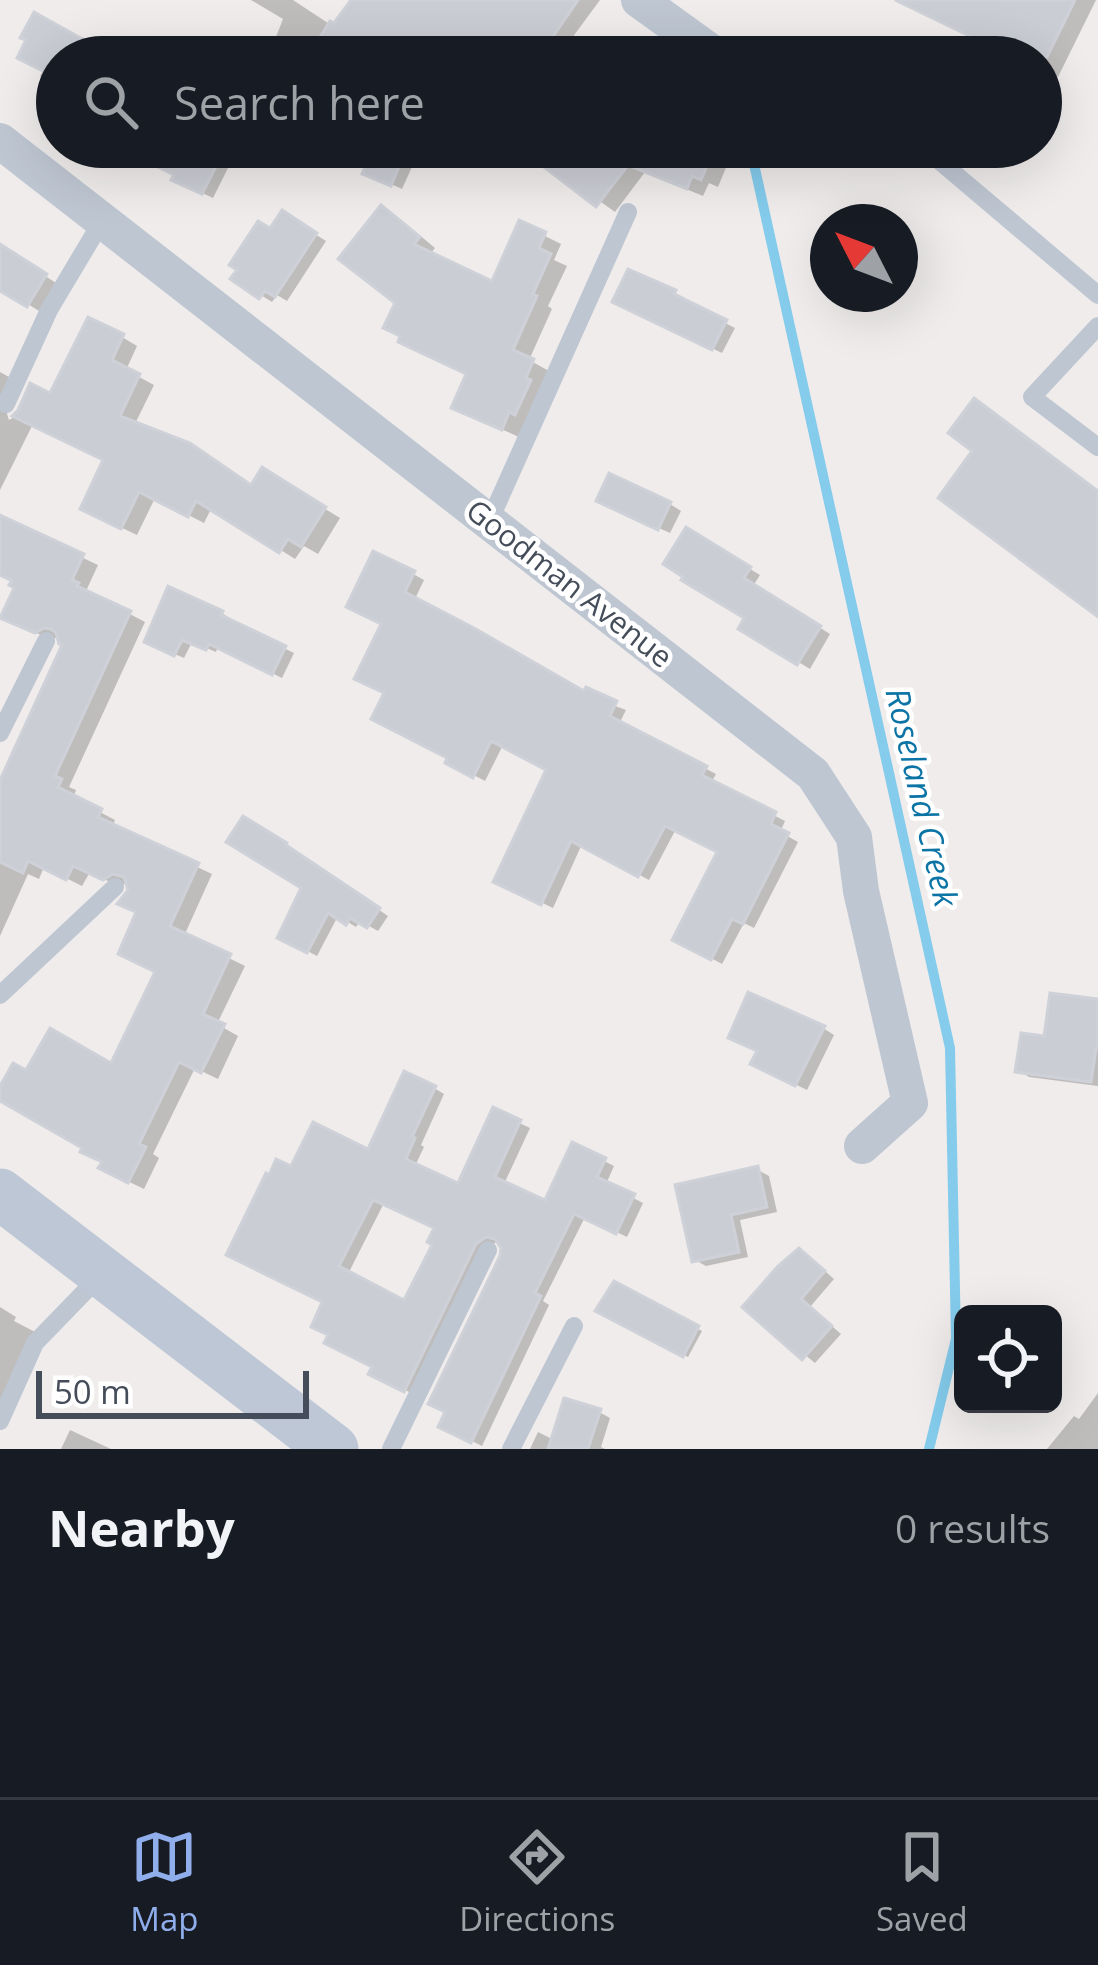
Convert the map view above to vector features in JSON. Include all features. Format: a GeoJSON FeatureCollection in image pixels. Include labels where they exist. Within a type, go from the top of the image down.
{"type":"FeatureCollection","features":[{"type":"Feature","properties":{"kind":"main road"},"geometry":{"type":"LineString","coordinates":[[0,1194],[309,1441]]}},
{"type":"Feature","properties":{"kind":"street"},"geometry":{"type":"LineString","coordinates":[[639,0],[689,36]]}},
{"type":"Feature","properties":{"kind":"street","name":"Goodman Avenue"},"geometry":{"type":"LineString","coordinates":[[0,141],[813,774],[854,838],[861,891],[910,1103],[862,1146]]}},
{"type":"Feature","properties":{"kind":"lane"},"geometry":{"type":"LineString","coordinates":[[948,168],[1098,295]]}},
{"type":"Feature","properties":{"kind":"lane"},"geometry":{"type":"LineString","coordinates":[[489,522],[628,212]]}},
{"type":"Feature","properties":{"kind":"lane"},"geometry":{"type":"LineString","coordinates":[[6,404],[50,310],[102,221]]}},
{"type":"Feature","properties":{"kind":"lane"},"geometry":{"type":"LineString","coordinates":[[1098,326],[1032,397],[1098,447]]}},
{"type":"Feature","properties":{"kind":"lane"},"geometry":{"type":"LineString","coordinates":[[0,733],[46,641]]}},
{"type":"Feature","properties":{"kind":"lane"},"geometry":{"type":"LineString","coordinates":[[0,995],[115,887]]}},
{"type":"Feature","properties":{"kind":"lane"},"geometry":{"type":"LineString","coordinates":[[391,1449],[488,1250]]}},
{"type":"Feature","properties":{"kind":"lane"},"geometry":{"type":"LineString","coordinates":[[0,1420],[35,1343],[103,1273]]}},
{"type":"Feature","properties":{"kind":"lane"},"geometry":{"type":"LineString","coordinates":[[511,1449],[574,1326]]}},
{"type":"Feature","properties":{"kind":"building"},"geometry":{"type":"Polygon","coordinates":[[[351,0],[578,0],[553,36],[321,36],[330,21],[334,23],[351,0]]]}},
{"type":"Feature","properties":{"kind":"building"},"geometry":{"type":"Polygon","coordinates":[[[895,0],[1075,0],[1057,36],[970,36],[895,0]]]}},
{"type":"Feature","properties":{"kind":"building"},"geometry":{"type":"Polygon","coordinates":[[[34,12],[77,36],[36,36],[36,68],[17,58],[26,40],[20,38],[34,12]]]}},
{"type":"Feature","properties":{"kind":"building"},"geometry":{"type":"Polygon","coordinates":[[[160,168],[215,168],[202,194],[171,180],[174,175],[160,168]]]}},
{"type":"Feature","properties":{"kind":"building"},"geometry":{"type":"Polygon","coordinates":[[[365,168],[398,168],[391,186],[362,174],[365,168]]]}},
{"type":"Feature","properties":{"kind":"building"},"geometry":{"type":"Polygon","coordinates":[[[545,168],[626,168],[596,207],[545,168]]]}},
{"type":"Feature","properties":{"kind":"building"},"geometry":{"type":"Polygon","coordinates":[[[635,168],[706,168],[701,180],[692,176],[687,189],[635,168]]]}},
{"type":"Feature","properties":{"kind":"building"},"geometry":{"type":"Polygon","coordinates":[[[381,205],[420,237],[414,244],[492,281],[519,220],[546,232],[539,248],[551,254],[513,350],[534,359],[526,378],[531,380],[515,415],[509,412],[502,430],[451,408],[466,374],[398,342],[400,336],[383,328],[395,303],[338,259],[381,205]]]}},
{"type":"Feature","properties":{"kind":"building"},"geometry":{"type":"Polygon","coordinates":[[[282,210],[317,233],[275,297],[265,291],[259,299],[230,279],[237,270],[229,265],[258,221],[270,228],[282,210]]]}},
{"type":"Feature","properties":{"kind":"building"},"geometry":{"type":"Polygon","coordinates":[[[0,244],[47,274],[27,307],[0,291],[0,244]]]}},
{"type":"Feature","properties":{"kind":"building"},"geometry":{"type":"Polygon","coordinates":[[[628,269],[727,320],[712,350],[612,302],[628,269]]]}},
{"type":"Feature","properties":{"kind":"building"},"geometry":{"type":"Polygon","coordinates":[[[88,317],[124,334],[112,360],[140,374],[120,416],[190,443],[251,485],[262,467],[326,507],[301,547],[288,539],[279,553],[196,501],[188,517],[139,492],[121,529],[80,509],[103,460],[12,416],[30,383],[50,393],[88,317]]]}},
{"type":"Feature","properties":{"kind":"building"},"geometry":{"type":"Polygon","coordinates":[[[974,398],[1098,491],[1098,617],[938,498],[972,451],[948,433],[974,398]]]}},
{"type":"Feature","properties":{"kind":"building"},"geometry":{"type":"Polygon","coordinates":[[[609,473],[671,502],[658,530],[596,501],[609,473]]]}},
{"type":"Feature","properties":{"kind":"building"},"geometry":{"type":"Polygon","coordinates":[[[0,515],[84,554],[72,580],[131,611],[55,776],[62,779],[58,787],[102,809],[98,817],[199,863],[170,926],[231,954],[203,1014],[225,1024],[201,1073],[179,1062],[139,1144],[146,1147],[128,1183],[98,1168],[102,1162],[80,1152],[82,1148],[0,1101],[0,1086],[13,1063],[26,1070],[50,1028],[111,1063],[155,972],[118,954],[136,912],[117,904],[128,890],[124,877],[113,874],[103,880],[73,866],[66,880],[28,861],[23,873],[0,862],[0,780],[62,645],[51,629],[35,633],[0,618],[14,588],[9,585],[12,581],[0,575],[0,515]]]}},
{"type":"Feature","properties":{"kind":"building"},"geometry":{"type":"Polygon","coordinates":[[[686,527],[751,567],[744,578],[821,626],[797,665],[738,629],[744,618],[663,564],[686,527]]]}},
{"type":"Feature","properties":{"kind":"building"},"geometry":{"type":"Polygon","coordinates":[[[373,551],[415,571],[405,592],[584,691],[586,687],[617,701],[610,716],[707,766],[702,775],[776,812],[771,824],[789,833],[743,924],[732,919],[711,960],[672,940],[717,852],[665,826],[638,877],[571,841],[541,905],[493,882],[546,770],[491,741],[473,778],[445,763],[447,758],[371,719],[384,693],[354,679],[381,624],[346,607],[373,551]]]}},
{"type":"Feature","properties":{"kind":"building"},"geometry":{"type":"Polygon","coordinates":[[[168,586],[286,646],[272,675],[209,644],[206,650],[182,640],[174,656],[144,642],[168,586]]]}},
{"type":"Feature","properties":{"kind":"building"},"geometry":{"type":"Polygon","coordinates":[[[243,816],[380,908],[367,928],[350,918],[346,925],[328,913],[307,953],[277,938],[301,888],[226,842],[243,816]]]}},
{"type":"Feature","properties":{"kind":"building"},"geometry":{"type":"Polygon","coordinates":[[[748,992],[825,1026],[795,1086],[750,1064],[757,1051],[728,1038],[748,992]]]}},
{"type":"Feature","properties":{"kind":"building"},"geometry":{"type":"Polygon","coordinates":[[[1050,993],[1098,999],[1098,1049],[1091,1082],[1015,1072],[1021,1033],[1044,1036],[1050,993]]]}},
{"type":"Feature","properties":{"kind":"building"},"geometry":{"type":"Polygon","coordinates":[[[404,1071],[436,1086],[406,1159],[458,1183],[493,1107],[521,1120],[495,1177],[545,1200],[572,1142],[606,1158],[597,1177],[635,1194],[616,1234],[574,1214],[471,1443],[438,1427],[445,1412],[428,1404],[500,1256],[495,1239],[486,1237],[476,1244],[404,1392],[368,1374],[372,1367],[324,1343],[328,1335],[311,1327],[322,1302],[226,1255],[266,1173],[269,1175],[276,1159],[291,1166],[313,1122],[368,1149],[404,1071]],[[373,1200],[339,1266],[404,1300],[432,1245],[427,1242],[434,1228],[373,1200]]]}},
{"type":"Feature","properties":{"kind":"building"},"geometry":{"type":"Polygon","coordinates":[[[758,1166],[767,1207],[731,1215],[739,1252],[692,1262],[675,1185],[758,1166]]]}},
{"type":"Feature","properties":{"kind":"building"},"geometry":{"type":"Polygon","coordinates":[[[799,1248],[825,1271],[801,1299],[832,1326],[802,1360],[742,1307],[799,1248]]]}},
{"type":"Feature","properties":{"kind":"building"},"geometry":{"type":"Polygon","coordinates":[[[614,1281],[699,1326],[683,1357],[595,1311],[614,1281]]]}},
{"type":"Feature","properties":{"kind":"building"},"geometry":{"type":"Polygon","coordinates":[[[564,1398],[601,1409],[588,1449],[548,1449],[564,1398]]]}},
{"type":"Feature","properties":{"kind":"waterway","name":"Roseland Creek"},"geometry":{"type":"LineString","coordinates":[[755,168],[950,1048],[956,1339],[929,1449]]}}]}
